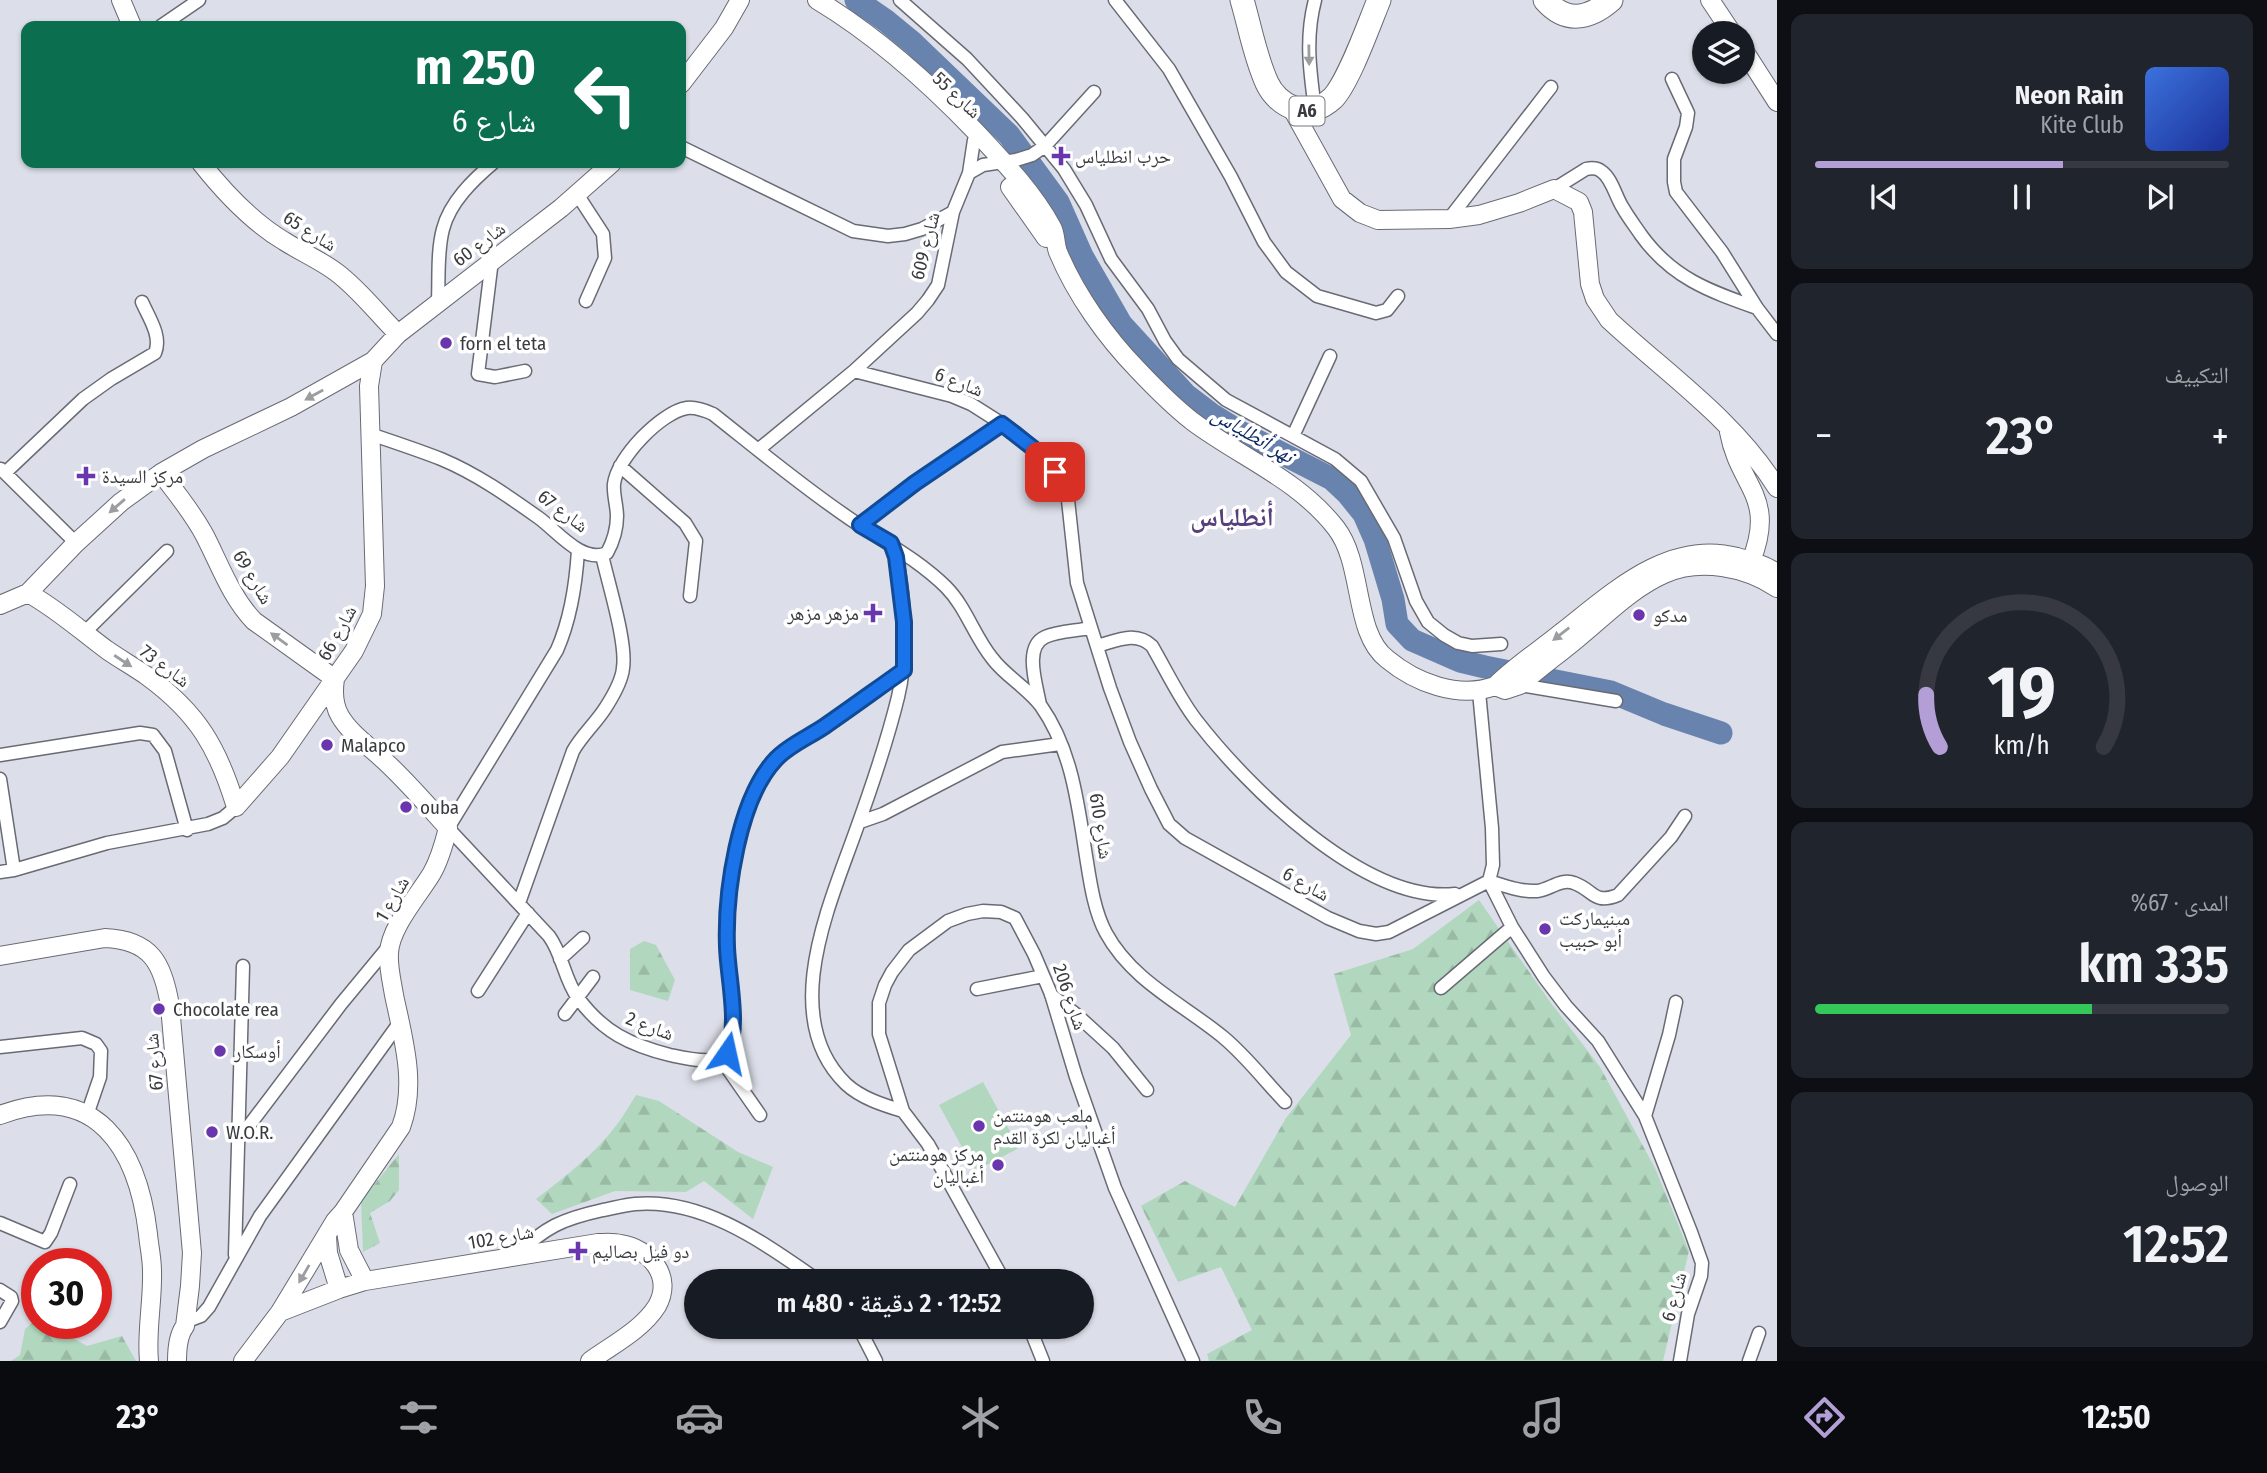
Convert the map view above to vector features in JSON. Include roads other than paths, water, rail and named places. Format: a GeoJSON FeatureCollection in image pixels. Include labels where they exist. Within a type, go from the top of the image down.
{"type":"FeatureCollection","features":[{"type":"Feature","properties":{"kind":"highway","name":"A6"},"geometry":{"type":"LineString","coordinates":[[1242,0],[1268,85],[1278,99],[1304,111],[1315,110],[1335,96],[1379,0]]}},
{"type":"Feature","properties":{"kind":"highway"},"geometry":{"type":"LineString","coordinates":[[1545,0],[1553,9],[1570,17],[1594,13],[1611,0]]}},
{"type":"Feature","properties":{"kind":"street"},"geometry":{"type":"LineString","coordinates":[[121,0],[130,21]]}},
{"type":"Feature","properties":{"kind":"street"},"geometry":{"type":"LineString","coordinates":[[168,21],[200,0]]}},
{"type":"Feature","properties":{"kind":"street"},"geometry":{"type":"LineString","coordinates":[[686,77],[724,28],[740,0]]}},
{"type":"Feature","properties":{"kind":"street","name":"شارع 55"},"geometry":{"type":"LineString","coordinates":[[800,0],[835,19],[865,40],[974,140],[1005,162],[1037,226],[1057,250],[1083,300],[1145,377],[1192,421],[1288,482],[1309,499],[1337,529],[1349,552],[1370,638],[1385,658],[1405,672],[1447,689],[1505,684]]}},
{"type":"Feature","properties":{"kind":"street"},"geometry":{"type":"LineString","coordinates":[[817,0],[846,17],[909,67],[939,93],[1005,162]]}},
{"type":"Feature","properties":{"kind":"street"},"geometry":{"type":"LineString","coordinates":[[900,0],[967,59],[1045,146],[1074,185],[1111,259],[1148,309],[1178,359],[1226,400],[1335,459],[1361,481],[1428,622],[1458,643],[1472,646],[1501,644]]}},
{"type":"Feature","properties":{"kind":"street"},"geometry":{"type":"LineString","coordinates":[[1115,0],[1169,69],[1231,177],[1264,242],[1286,272],[1317,296],[1376,313],[1387,310],[1398,296]]}},
{"type":"Feature","properties":{"kind":"street"},"geometry":{"type":"LineString","coordinates":[[1315,0],[1308,48],[1315,110]]}},
{"type":"Feature","properties":{"kind":"street"},"geometry":{"type":"LineString","coordinates":[[1710,0],[1724,21]]}},
{"type":"Feature","properties":{"kind":"street"},"geometry":{"type":"LineString","coordinates":[[1755,68],[1777,102]]}},
{"type":"Feature","properties":{"kind":"street"},"geometry":{"type":"LineString","coordinates":[[1672,79],[1688,113],[1686,127],[1674,159],[1676,192],[1777,334]]}},
{"type":"Feature","properties":{"kind":"street"},"geometry":{"type":"LineString","coordinates":[[1449,219],[1551,86]]}},
{"type":"Feature","properties":{"kind":"street"},"geometry":{"type":"LineString","coordinates":[[969,173],[976,168],[1032,155],[1045,146],[1094,92]]}},
{"type":"Feature","properties":{"kind":"street"},"geometry":{"type":"LineString","coordinates":[[1291,107],[1335,189],[1349,206],[1378,220],[1449,219],[1497,211],[1554,189],[1592,168],[1607,177],[1622,207],[1642,236],[1671,269],[1695,284],[1757,308]]}},
{"type":"Feature","properties":{"kind":"street","name":"شارع 609"},"geometry":{"type":"LineString","coordinates":[[758,450],[854,370],[928,300],[937,285],[953,212],[969,173],[974,140]]}},
{"type":"Feature","properties":{"kind":"street"},"geometry":{"type":"LineString","coordinates":[[686,150],[862,233],[888,236],[905,234],[922,229],[953,212]]}},
{"type":"Feature","properties":{"kind":"street","name":"شارع 65"},"geometry":{"type":"LineString","coordinates":[[206,168],[256,220],[282,240],[341,275],[398,334]]}},
{"type":"Feature","properties":{"kind":"street"},"geometry":{"type":"LineString","coordinates":[[438,302],[445,223],[469,186],[488,168]]}},
{"type":"Feature","properties":{"kind":"street","name":"شارع 60"},"geometry":{"type":"LineString","coordinates":[[0,605],[28,593],[76,543],[121,502],[162,473],[204,449],[291,407],[373,361],[398,334],[606,168]]}},
{"type":"Feature","properties":{"kind":"street"},"geometry":{"type":"LineString","coordinates":[[1554,189],[1579,202],[1583,212],[1590,284],[1595,299],[1609,320],[1727,425],[1777,488]]}},
{"type":"Feature","properties":{"kind":"street"},"geometry":{"type":"LineString","coordinates":[[577,194],[603,234],[605,258],[586,301]]}},
{"type":"Feature","properties":{"kind":"street"},"geometry":{"type":"LineString","coordinates":[[492,260],[478,374],[495,376],[525,371]]}},
{"type":"Feature","properties":{"kind":"street"},"geometry":{"type":"LineString","coordinates":[[76,543],[3,470],[83,399],[155,353],[158,347],[157,336],[142,302]]}},
{"type":"Feature","properties":{"kind":"street"},"geometry":{"type":"LineString","coordinates":[[1293,436],[1330,356]]}},
{"type":"Feature","properties":{"kind":"street","name":"شارع 66"},"geometry":{"type":"LineString","coordinates":[[236,807],[280,757],[335,679],[362,635],[374,606],[369,386],[373,361]]}},
{"type":"Feature","properties":{"kind":"street","name":"شارع 6"},"geometry":{"type":"LineString","coordinates":[[854,370],[952,396],[971,404],[1038,452],[1064,485],[1077,583],[1122,722],[1169,824],[1185,838],[1328,918],[1359,931],[1376,934],[1388,932],[1489,881],[1512,927],[1559,996],[1598,1041],[1645,1116],[1702,1263],[1701,1276],[1688,1314],[1680,1361]]}},
{"type":"Feature","properties":{"kind":"street"},"geometry":{"type":"LineString","coordinates":[[690,596],[696,541],[685,523],[620,466],[662,419],[687,408],[701,409],[713,414],[860,525],[891,543],[896,557],[904,622],[904,670],[860,822],[822,928],[814,971],[813,1017],[817,1036],[827,1058],[845,1083],[861,1095],[903,1111],[934,1155],[997,1269]]}},
{"type":"Feature","properties":{"kind":"street"},"geometry":{"type":"LineString","coordinates":[[860,525],[915,483],[1002,424]]}},
{"type":"Feature","properties":{"kind":"street"},"geometry":{"type":"LineString","coordinates":[[1727,425],[1731,443],[1763,499],[1766,510],[1765,532],[1751,561]]}},
{"type":"Feature","properties":{"kind":"street","name":"شارع 67"},"geometry":{"type":"LineString","coordinates":[[370,434],[443,460],[490,484],[578,550],[602,555],[607,553],[613,541],[617,518],[614,485],[620,466]]}},
{"type":"Feature","properties":{"kind":"street","name":"شارع 69"},"geometry":{"type":"LineString","coordinates":[[162,473],[191,511],[246,613],[335,679]]}},
{"type":"Feature","properties":{"kind":"street","name":"شارع 610"},"geometry":{"type":"LineString","coordinates":[[891,543],[931,574],[956,598],[993,660],[1040,705],[1073,777],[1089,874],[1106,934],[1137,973],[1226,1040],[1285,1102]]}},
{"type":"Feature","properties":{"kind":"street"},"geometry":{"type":"LineString","coordinates":[[335,679],[334,703],[338,714],[448,828],[557,650],[571,605],[578,550]]}},
{"type":"Feature","properties":{"kind":"street"},"geometry":{"type":"LineString","coordinates":[[84,633],[167,551]]}},
{"type":"Feature","properties":{"kind":"street"},"geometry":{"type":"LineString","coordinates":[[1685,816],[1671,836],[1618,895],[1609,899],[1601,900],[1572,881],[1539,891],[1518,890],[1489,881],[1493,865],[1492,828],[1505,684],[1529,659],[1612,593],[1659,564],[1690,555],[1711,553],[1751,561],[1777,573]]}},
{"type":"Feature","properties":{"kind":"street"},"geometry":{"type":"LineString","coordinates":[[519,903],[573,751],[606,708],[624,667],[602,555]]}},
{"type":"Feature","properties":{"kind":"street"},"geometry":{"type":"LineString","coordinates":[[1505,684],[1548,662],[1639,588],[1674,570],[1702,566],[1724,567],[1754,575],[1777,588]]}},
{"type":"Feature","properties":{"kind":"street"},"geometry":{"type":"LineString","coordinates":[[44,578],[54,608]]}},
{"type":"Feature","properties":{"kind":"street","name":"شارع 73"},"geometry":{"type":"LineString","coordinates":[[28,593],[54,608],[179,702],[205,733],[225,768],[236,807]]}},
{"type":"Feature","properties":{"kind":"street"},"geometry":{"type":"LineString","coordinates":[[1040,705],[1032,655],[1038,642],[1046,636],[1090,628]]}},
{"type":"Feature","properties":{"kind":"street"},"geometry":{"type":"LineString","coordinates":[[1097,646],[1133,636],[1146,640],[1194,718],[1228,758],[1298,825],[1359,869],[1419,893],[1462,893]]}},
{"type":"Feature","properties":{"kind":"street"},"geometry":{"type":"LineString","coordinates":[[760,1115],[721,1059],[727,1053],[732,1040],[734,1019],[730,999],[726,929],[737,851],[747,808],[764,773],[779,756],[904,670]]}},
{"type":"Feature","properties":{"kind":"street"},"geometry":{"type":"LineString","coordinates":[[1505,684],[1616,701]]}},
{"type":"Feature","properties":{"kind":"street"},"geometry":{"type":"LineString","coordinates":[[0,755],[140,733],[153,735],[165,751],[187,830]]}},
{"type":"Feature","properties":{"kind":"street"},"geometry":{"type":"LineString","coordinates":[[860,822],[883,814],[1002,752],[1060,744]]}},
{"type":"Feature","properties":{"kind":"street"},"geometry":{"type":"LineString","coordinates":[[0,779],[14,870]]}},
{"type":"Feature","properties":{"kind":"street"},"geometry":{"type":"LineString","coordinates":[[0,872],[107,844],[187,830],[215,821],[236,807]]}},
{"type":"Feature","properties":{"kind":"street","name":"شارع 2"},"geometry":{"type":"LineString","coordinates":[[448,828],[555,944],[564,974],[577,998],[614,1034],[633,1044],[686,1059],[721,1059]]}},
{"type":"Feature","properties":{"kind":"street","name":"شارع 1"},"geometry":{"type":"LineString","coordinates":[[280,1312],[335,1221],[401,1127],[406,1114],[409,1077],[390,975],[390,944],[440,857],[448,828]]}},
{"type":"Feature","properties":{"kind":"street","name":"شارع 206"},"geometry":{"type":"LineString","coordinates":[[903,1111],[879,1034],[879,1003],[892,972],[909,950],[948,921],[983,911],[1001,912],[1015,918],[1051,994],[1076,1077],[1115,1188],[1194,1361]]}},
{"type":"Feature","properties":{"kind":"street"},"geometry":{"type":"LineString","coordinates":[[478,991],[528,914]]}},
{"type":"Feature","properties":{"kind":"street"},"geometry":{"type":"LineString","coordinates":[[1441,988],[1512,927]]}},
{"type":"Feature","properties":{"kind":"street","name":"شارع 67"},"geometry":{"type":"LineString","coordinates":[[0,956],[105,938],[120,939],[146,950],[162,969],[170,1006],[191,1253],[185,1324]]}},
{"type":"Feature","properties":{"kind":"street"},"geometry":{"type":"LineString","coordinates":[[560,959],[583,938]]}},
{"type":"Feature","properties":{"kind":"street"},"geometry":{"type":"LineString","coordinates":[[238,1139],[390,944]]}},
{"type":"Feature","properties":{"kind":"street"},"geometry":{"type":"LineString","coordinates":[[235,1259],[243,967]]}},
{"type":"Feature","properties":{"kind":"street"},"geometry":{"type":"LineString","coordinates":[[977,989],[1043,976]]}},
{"type":"Feature","properties":{"kind":"street"},"geometry":{"type":"LineString","coordinates":[[565,1014],[593,977]]}},
{"type":"Feature","properties":{"kind":"street"},"geometry":{"type":"LineString","coordinates":[[1051,994],[1113,1048],[1147,1090]]}},
{"type":"Feature","properties":{"kind":"street"},"geometry":{"type":"LineString","coordinates":[[1645,1116],[1676,1002]]}},
{"type":"Feature","properties":{"kind":"street"},"geometry":{"type":"LineString","coordinates":[[177,1361],[180,1336],[185,1324],[204,1313],[260,1216],[400,1021]]}},
{"type":"Feature","properties":{"kind":"street"},"geometry":{"type":"LineString","coordinates":[[0,1047],[82,1038],[96,1044],[101,1051],[100,1077],[87,1115]]}},
{"type":"Feature","properties":{"kind":"street"},"geometry":{"type":"LineString","coordinates":[[0,1115],[36,1105],[69,1108],[101,1124],[127,1155],[146,1217],[152,1268],[149,1361]]}},
{"type":"Feature","properties":{"kind":"street"},"geometry":{"type":"LineString","coordinates":[[0,1223],[45,1242],[70,1184]]}},
{"type":"Feature","properties":{"kind":"street"},"geometry":{"type":"LineString","coordinates":[[515,1256],[544,1230],[583,1214],[634,1204],[664,1205],[726,1223],[801,1269]]}},
{"type":"Feature","properties":{"kind":"street"},"geometry":{"type":"LineString","coordinates":[[343,1212],[349,1250],[365,1281]]}},
{"type":"Feature","properties":{"kind":"street"},"geometry":{"type":"LineString","coordinates":[[327,1236],[328,1253],[339,1289]]}},
{"type":"Feature","properties":{"kind":"street","name":"شارع 102"},"geometry":{"type":"LineString","coordinates":[[280,1312],[365,1281],[515,1256],[598,1243],[620,1244],[646,1253],[662,1275],[660,1297],[656,1306],[629,1334],[590,1361]]}},
{"type":"Feature","properties":{"kind":"street"},"geometry":{"type":"LineString","coordinates":[[0,1290],[11,1297],[12,1301],[0,1322]]}},
{"type":"Feature","properties":{"kind":"street"},"geometry":{"type":"LineString","coordinates":[[242,1360],[280,1312]]}},
{"type":"Feature","properties":{"kind":"street"},"geometry":{"type":"LineString","coordinates":[[185,1324],[188,1361]]}},
{"type":"Feature","properties":{"kind":"street"},"geometry":{"type":"LineString","coordinates":[[1749,1361],[1759,1333]]}},
{"type":"Feature","properties":{"kind":"street"},"geometry":{"type":"LineString","coordinates":[[149,1339],[168,1361]]}},
{"type":"Feature","properties":{"kind":"street"},"geometry":{"type":"LineString","coordinates":[[865,1339],[876,1361]]}},
{"type":"Feature","properties":{"kind":"street"},"geometry":{"type":"LineString","coordinates":[[1034,1339],[1043,1361]]}},
{"type":"Feature","properties":{"kind":"waterway","name":"نهر أنطلياس"},"geometry":{"type":"LineString","coordinates":[[856,0],[913,43],[1009,135],[1058,202],[1082,256],[1121,324],[1186,395],[1242,433],[1332,479],[1347,493],[1364,514],[1375,539],[1393,599],[1397,624],[1412,640],[1460,661],[1611,692],[1664,714],[1721,733]]}},
{"type":"Feature","properties":{"kind":"place","name":"حرب انطلياس"},"geometry":{"type":"Point","coordinates":[1061,156]}},
{"type":"Feature","properties":{"kind":"place","name":"forn el teta"},"geometry":{"type":"Point","coordinates":[446,343]}},
{"type":"Feature","properties":{"kind":"place","name":"مركز السيدة"},"geometry":{"type":"Point","coordinates":[86,476]}},
{"type":"Feature","properties":{"kind":"place","name":"مزهر مزهر"},"geometry":{"type":"Point","coordinates":[873,613]}},
{"type":"Feature","properties":{"kind":"place","name":"مدكو"},"geometry":{"type":"Point","coordinates":[1639,615]}},
{"type":"Feature","properties":{"kind":"place","name":"Malapco"},"geometry":{"type":"Point","coordinates":[327,745]}},
{"type":"Feature","properties":{"kind":"place","name":"ouba"},"geometry":{"type":"Point","coordinates":[406,807]}},
{"type":"Feature","properties":{"kind":"place","name":"مينيماركت أبو حبيب"},"geometry":{"type":"Point","coordinates":[1545,929]}},
{"type":"Feature","properties":{"kind":"place","name":"Chocolate rea"},"geometry":{"type":"Point","coordinates":[159,1009]}},
{"type":"Feature","properties":{"kind":"place","name":"أوسكار"},"geometry":{"type":"Point","coordinates":[220,1051]}},
{"type":"Feature","properties":{"kind":"place","name":"ملعب هومنتمن أغباليان لكرة القدم"},"geometry":{"type":"Point","coordinates":[979,1126]}},
{"type":"Feature","properties":{"kind":"place","name":"W.O.R."},"geometry":{"type":"Point","coordinates":[212,1132]}},
{"type":"Feature","properties":{"kind":"place","name":"مركز هومنتمن أغباليان"},"geometry":{"type":"Point","coordinates":[998,1165]}},
{"type":"Feature","properties":{"kind":"place","name":"دو فيل بصاليم"},"geometry":{"type":"Point","coordinates":[578,1251]}},
{"type":"Feature","properties":{"kind":"district","name":"أنطلياس"},"geometry":{"type":"Point","coordinates":[1232,517]}}]}
